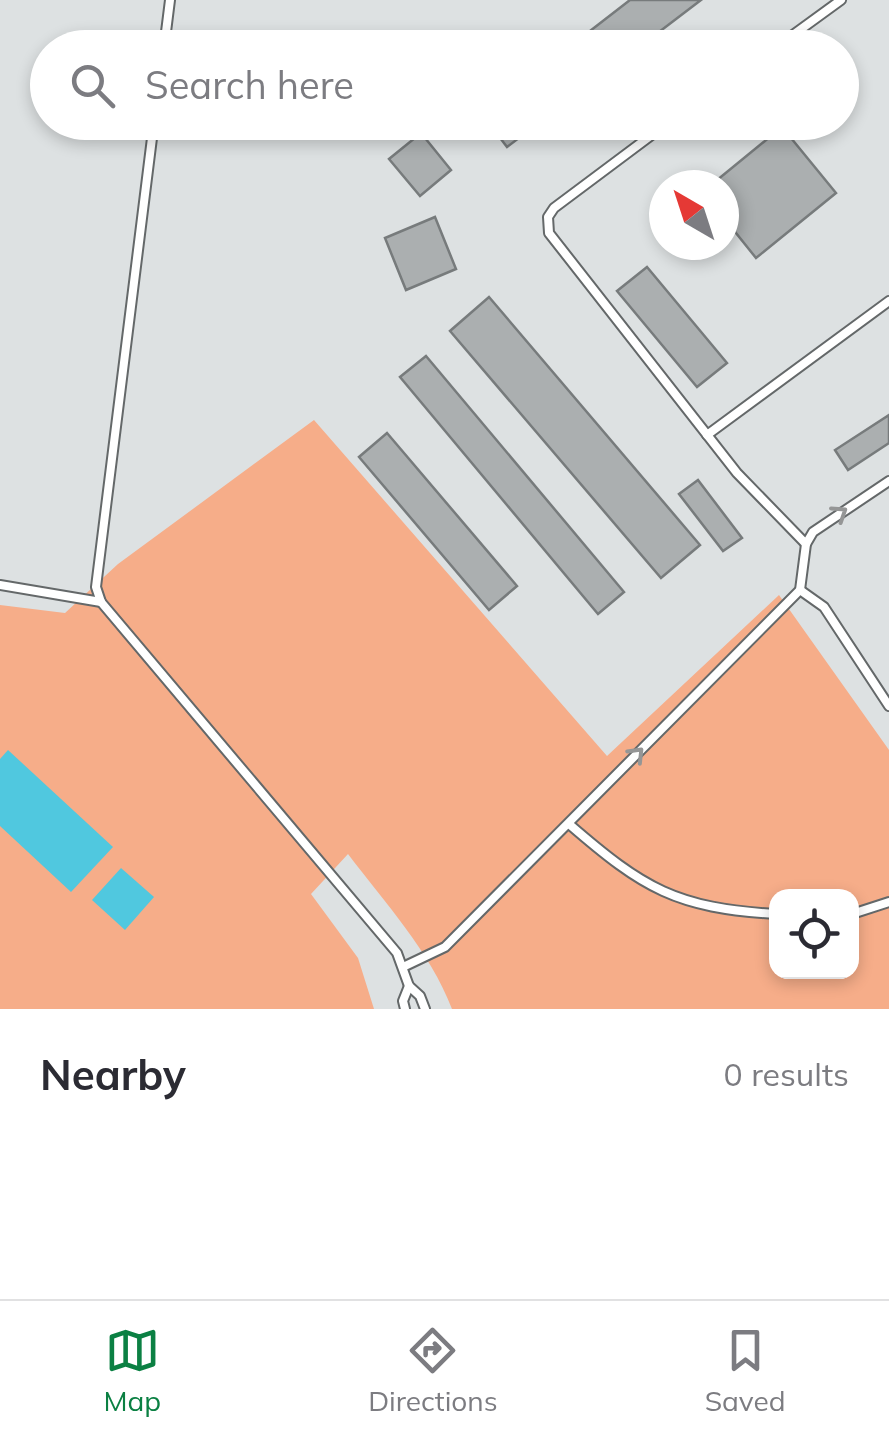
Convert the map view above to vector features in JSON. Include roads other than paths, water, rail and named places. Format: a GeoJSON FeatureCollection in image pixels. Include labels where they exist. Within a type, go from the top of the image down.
{"type":"FeatureCollection","features":[{"type":"Feature","properties":{"kind":"lane"},"geometry":{"type":"LineString","coordinates":[[166,30],[170,0]]}},
{"type":"Feature","properties":{"kind":"lane"},"geometry":{"type":"LineString","coordinates":[[799,30],[841,0]]}},
{"type":"Feature","properties":{"kind":"lane"},"geometry":{"type":"LineString","coordinates":[[152,140],[96,574],[101,602],[379,931],[403,968],[409,986],[405,1009]]}},
{"type":"Feature","properties":{"kind":"lane"},"geometry":{"type":"LineString","coordinates":[[645,140],[554,208],[547,224],[737,473],[806,544]]}},
{"type":"Feature","properties":{"kind":"lane"},"geometry":{"type":"LineString","coordinates":[[708,435],[889,301]]}},
{"type":"Feature","properties":{"kind":"lane"},"geometry":{"type":"LineString","coordinates":[[403,968],[446,948],[570,824],[800,590],[806,576],[806,544],[824,523],[889,481]]}},
{"type":"Feature","properties":{"kind":"lane"},"geometry":{"type":"LineString","coordinates":[[0,584],[101,602]]}},
{"type":"Feature","properties":{"kind":"lane"},"geometry":{"type":"LineString","coordinates":[[800,590],[824,607],[889,706]]}},
{"type":"Feature","properties":{"kind":"lane"},"geometry":{"type":"LineString","coordinates":[[570,824],[630,877],[710,910],[769,914]]}},
{"type":"Feature","properties":{"kind":"lane"},"geometry":{"type":"LineString","coordinates":[[859,912],[889,902]]}},
{"type":"Feature","properties":{"kind":"lane"},"geometry":{"type":"LineString","coordinates":[[409,986],[420,996],[425,1009]]}},
{"type":"Feature","properties":{"kind":"water"},"geometry":{"type":"Polygon","coordinates":[[[8,750],[113,847],[71,892],[0,826],[0,759],[8,750]]]}},
{"type":"Feature","properties":{"kind":"water"},"geometry":{"type":"Polygon","coordinates":[[[121,868],[154,897],[125,930],[92,900],[121,868]]]}}]}
